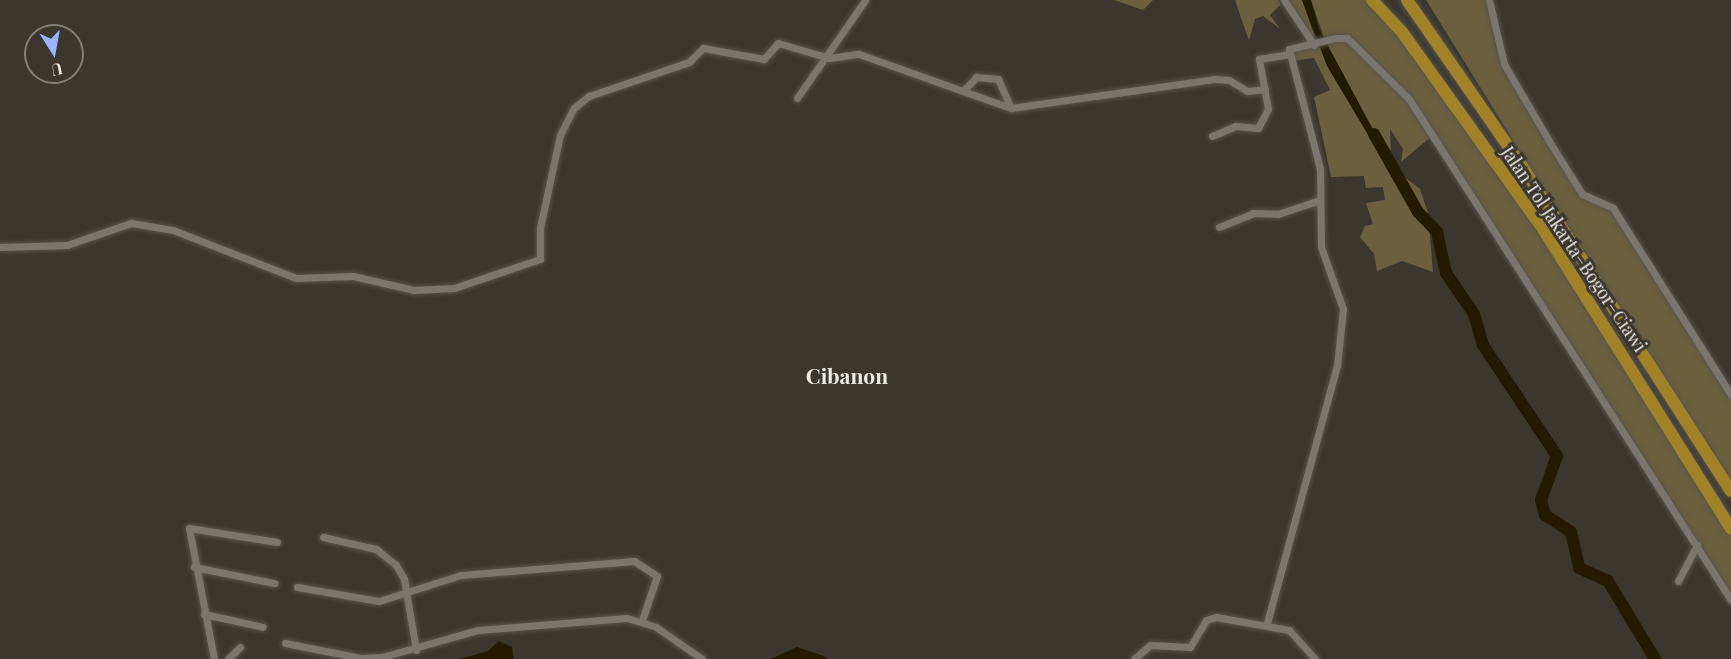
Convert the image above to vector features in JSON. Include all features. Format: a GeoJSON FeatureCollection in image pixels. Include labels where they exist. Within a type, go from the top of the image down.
{"type":"FeatureCollection","features":[{"type":"Feature","properties":{"kind":"highway","name":"Jalan Tol Jakarta–Bogor–Ciawi"},"geometry":{"type":"LineString","coordinates":[[1372,0],[1402,32],[1543,229],[1731,528]]}},
{"type":"Feature","properties":{"kind":"highway","name":"Jalan Tol Jakarta–Bogor–Ciawi"},"geometry":{"type":"LineString","coordinates":[[1407,0],[1560,227],[1731,491]]}},
{"type":"Feature","properties":{"kind":"highway"},"geometry":{"type":"LineString","coordinates":[[1539,182],[1560,227]]}},
{"type":"Feature","properties":{"kind":"street"},"geometry":{"type":"LineString","coordinates":[[797,98],[829,58],[865,0]]}},
{"type":"Feature","properties":{"kind":"street"},"geometry":{"type":"LineString","coordinates":[[1284,0],[1316,45]]}},
{"type":"Feature","properties":{"kind":"street"},"geometry":{"type":"LineString","coordinates":[[1489,0],[1509,74],[1582,194],[1612,207],[1731,395]]}},
{"type":"Feature","properties":{"kind":"street"},"geometry":{"type":"LineString","coordinates":[[1267,623],[1337,366],[1343,309],[1321,247],[1320,200],[1311,124],[1289,50],[1347,38],[1409,99],[1731,600]]}},
{"type":"Feature","properties":{"kind":"street"},"geometry":{"type":"LineString","coordinates":[[0,247],[67,245],[131,223],[173,230],[296,278],[362,276],[414,290],[454,288],[540,259],[540,228],[560,135],[574,108],[589,96],[652,79],[669,66],[689,62],[703,48],[764,59],[778,43],[829,58],[860,54],[1011,108],[1214,79],[1229,80],[1247,91],[1265,89]]}},
{"type":"Feature","properties":{"kind":"street"},"geometry":{"type":"LineString","coordinates":[[1212,136],[1235,126],[1256,129],[1268,113],[1259,59],[1289,54]]}},
{"type":"Feature","properties":{"kind":"street"},"geometry":{"type":"LineString","coordinates":[[963,90],[978,76],[998,79],[1011,108]]}},
{"type":"Feature","properties":{"kind":"street"},"geometry":{"type":"LineString","coordinates":[[1219,227],[1240,223],[1253,213],[1278,214],[1320,200]]}},
{"type":"Feature","properties":{"kind":"street"},"geometry":{"type":"LineString","coordinates":[[214,659],[194,567],[189,528],[277,542]]}},
{"type":"Feature","properties":{"kind":"street"},"geometry":{"type":"LineString","coordinates":[[322,537],[388,555],[407,594],[416,650]]}},
{"type":"Feature","properties":{"kind":"street"},"geometry":{"type":"LineString","coordinates":[[1678,580],[1697,545]]}},
{"type":"Feature","properties":{"kind":"street"},"geometry":{"type":"LineString","coordinates":[[297,587],[363,601],[407,594],[461,575],[634,561],[657,576],[642,620]]}},
{"type":"Feature","properties":{"kind":"street"},"geometry":{"type":"LineString","coordinates":[[194,567],[274,584]]}},
{"type":"Feature","properties":{"kind":"street"},"geometry":{"type":"LineString","coordinates":[[204,614],[263,627]]}},
{"type":"Feature","properties":{"kind":"street"},"geometry":{"type":"LineString","coordinates":[[1134,659],[1150,645],[1190,647],[1211,618],[1267,623],[1289,630],[1315,659]]}},
{"type":"Feature","properties":{"kind":"street"},"geometry":{"type":"LineString","coordinates":[[285,643],[361,658],[416,650],[478,630],[642,620],[702,659]]}},
{"type":"Feature","properties":{"kind":"street"},"geometry":{"type":"LineString","coordinates":[[228,659],[240,647]]}},
{"type":"Feature","properties":{"kind":"shaded area"},"geometry":{"type":"Polygon","coordinates":[[[1114,0],[1153,0],[1143,10],[1114,0]]]}},
{"type":"Feature","properties":{"kind":"shaded area"},"geometry":{"type":"Polygon","coordinates":[[[1235,0],[1278,0],[1281,4],[1270,15],[1280,29],[1263,16],[1255,19],[1249,41],[1235,0]]]}},
{"type":"Feature","properties":{"kind":"shaded area"},"geometry":{"type":"Polygon","coordinates":[[[1284,0],[1302,0],[1318,46],[1326,43],[1311,0],[1372,0],[1475,134],[1731,525],[1731,597],[1433,135],[1401,162],[1403,149],[1390,129],[1391,156],[1402,175],[1420,189],[1428,213],[1433,272],[1402,261],[1377,271],[1374,254],[1360,237],[1365,226],[1373,224],[1366,203],[1385,200],[1383,187],[1366,188],[1364,176],[1331,177],[1314,97],[1330,90],[1314,58],[1292,61],[1293,47],[1312,48],[1284,0]]]}},
{"type":"Feature","properties":{"kind":"shaded area"},"geometry":{"type":"Polygon","coordinates":[[[1302,0],[1311,0],[1319,29],[1383,148],[1377,150],[1327,66],[1302,0]]]}},
{"type":"Feature","properties":{"kind":"shaded area"},"geometry":{"type":"Polygon","coordinates":[[[1426,0],[1489,0],[1501,56],[1582,194],[1613,208],[1731,391],[1731,491],[1426,0]]]}},
{"type":"Feature","properties":{"kind":"shaded area"},"geometry":{"type":"Polygon","coordinates":[[[499,641],[512,647],[514,659],[460,659],[488,651],[499,641]]]}},
{"type":"Feature","properties":{"kind":"shaded area"},"geometry":{"type":"Polygon","coordinates":[[[797,647],[824,656],[828,659],[771,659],[797,647]]]}},
{"type":"Feature","properties":{"kind":"waterway"},"geometry":{"type":"LineString","coordinates":[[1374,134],[1418,212],[1437,232],[1446,273],[1474,314],[1483,345],[1557,456],[1541,500],[1545,515],[1571,532],[1579,568],[1608,581],[1655,659]]}},
{"type":"Feature","properties":{"kind":"district","name":"Cibanon"},"geometry":{"type":"Point","coordinates":[847,375]}}]}
